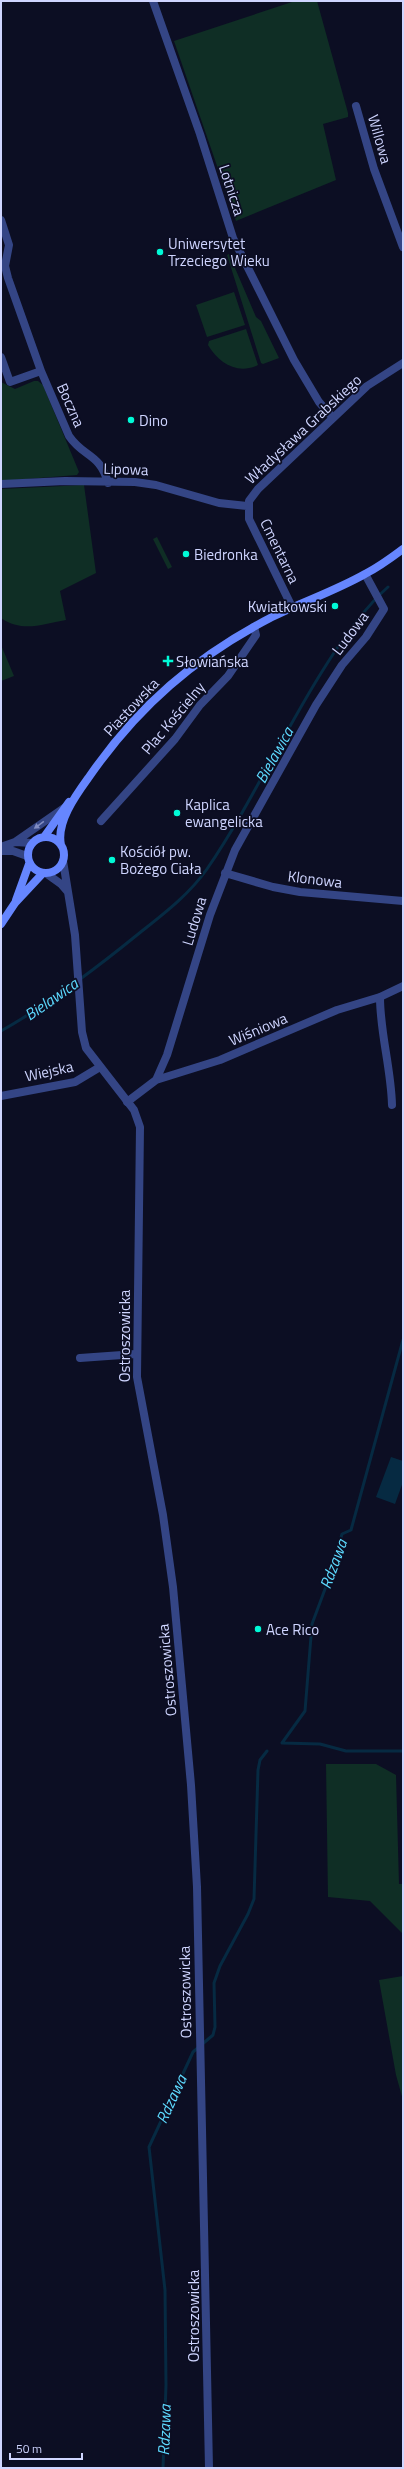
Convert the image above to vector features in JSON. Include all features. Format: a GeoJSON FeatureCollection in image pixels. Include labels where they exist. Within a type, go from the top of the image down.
{"type":"FeatureCollection","features":[{"type":"Feature","properties":{"kind":"main road","name":"Piastowska"},"geometry":{"type":"LineString","coordinates":[[44,837],[64,808],[79,792],[122,735],[160,694],[208,654],[292,607],[365,574],[403,549]]}},
{"type":"Feature","properties":{"kind":"main road","name":"Piastowska"},"geometry":{"type":"LineString","coordinates":[[61,845],[59,836],[62,826],[79,792]]}},
{"type":"Feature","properties":{"kind":"main road"},"geometry":{"type":"LineString","coordinates":[[15,903],[32,843],[44,837],[54,838],[61,845],[63,861],[57,870],[45,873],[37,872],[28,860]]}},
{"type":"Feature","properties":{"kind":"main road"},"geometry":{"type":"LineString","coordinates":[[1,924],[15,903],[45,873]]}},
{"type":"Feature","properties":{"kind":"street","name":"Lotnicza"},"geometry":{"type":"LineString","coordinates":[[153,1],[200,134],[233,238],[294,360],[319,402],[332,418]]}},
{"type":"Feature","properties":{"kind":"street","name":"Willowa"},"geometry":{"type":"LineString","coordinates":[[356,106],[374,170],[403,247]]}},
{"type":"Feature","properties":{"kind":"street","name":"Boczna"},"geometry":{"type":"LineString","coordinates":[[1,220],[9,246],[3,267],[41,371],[69,436],[76,445],[98,461],[104,470],[108,483]]}},
{"type":"Feature","properties":{"kind":"street","name":"Boczna"},"geometry":{"type":"LineString","coordinates":[[1,357],[10,382],[41,371]]}},
{"type":"Feature","properties":{"kind":"street","name":"Władysława Grabskiego"},"geometry":{"type":"LineString","coordinates":[[247,506],[258,489],[332,418],[367,386],[403,363]]}},
{"type":"Feature","properties":{"kind":"street","name":"Lipowa"},"geometry":{"type":"LineString","coordinates":[[1,484],[65,480],[108,483],[135,482],[156,485],[194,497],[247,506]]}},
{"type":"Feature","properties":{"kind":"street","name":"Cmentarna"},"geometry":{"type":"LineString","coordinates":[[247,506],[249,519],[292,607]]}},
{"type":"Feature","properties":{"kind":"street","name":"Ludowa"},"geometry":{"type":"LineString","coordinates":[[156,1080],[167,1056],[210,914],[225,873],[248,825],[316,705],[342,665],[366,637],[384,609],[365,574]]}},
{"type":"Feature","properties":{"kind":"street","name":"Plac Kościelny"},"geometry":{"type":"LineString","coordinates":[[101,821],[175,739],[200,705],[228,676],[256,635],[254,627]]}},
{"type":"Feature","properties":{"kind":"street","name":"Piastowska"},"geometry":{"type":"LineString","coordinates":[[14,842],[64,808]]}},
{"type":"Feature","properties":{"kind":"street"},"geometry":{"type":"LineString","coordinates":[[1,847],[14,842],[32,843]]}},
{"type":"Feature","properties":{"kind":"street"},"geometry":{"type":"LineString","coordinates":[[1,851],[13,851],[28,860]]}},
{"type":"Feature","properties":{"kind":"street","name":"Ostroszowicka"},"geometry":{"type":"LineString","coordinates":[[63,861],[78,963],[83,1039],[86,1048],[138,1117],[142,1149],[136,1354],[138,1394],[163,1515],[173,1587],[191,1791],[197,1887],[209,2468]]}},
{"type":"Feature","properties":{"kind":"street"},"geometry":{"type":"LineString","coordinates":[[45,873],[61,884],[68,892]]}},
{"type":"Feature","properties":{"kind":"street","name":"Klonowa"},"geometry":{"type":"LineString","coordinates":[[225,873],[273,887],[300,892],[403,901]]}},
{"type":"Feature","properties":{"kind":"street","name":"Wiśniowa"},"geometry":{"type":"LineString","coordinates":[[127,1102],[156,1080],[220,1060],[337,1010],[380,996],[403,986]]}},
{"type":"Feature","properties":{"kind":"street"},"geometry":{"type":"LineString","coordinates":[[380,996],[380,1020],[391,1078],[392,1105]]}},
{"type":"Feature","properties":{"kind":"street","name":"Wiejska"},"geometry":{"type":"LineString","coordinates":[[1,1096],[75,1082],[100,1067]]}},
{"type":"Feature","properties":{"kind":"street"},"geometry":{"type":"LineString","coordinates":[[80,1358],[136,1354]]}},
{"type":"Feature","properties":{"kind":"green space"},"geometry":{"type":"Polygon","coordinates":[[[295,1],[317,1],[348,113],[348,117],[323,124],[336,180],[236,221],[174,41],[295,1]]]}},
{"type":"Feature","properties":{"kind":"green space"},"geometry":{"type":"Polygon","coordinates":[[[229,254],[256,317],[261,321],[279,358],[263,364],[261,363],[227,255],[229,254]]]}},
{"type":"Feature","properties":{"kind":"green space"},"geometry":{"type":"Polygon","coordinates":[[[234,292],[245,325],[207,337],[196,305],[234,292]]]}},
{"type":"Feature","properties":{"kind":"green space"},"geometry":{"type":"Polygon","coordinates":[[[246,329],[258,365],[243,369],[229,366],[212,351],[208,345],[209,341],[246,329]]]}},
{"type":"Feature","properties":{"kind":"green space"},"geometry":{"type":"Polygon","coordinates":[[[34,381],[38,381],[43,385],[79,472],[77,475],[1,481],[1,382],[15,389],[34,381]]]}},
{"type":"Feature","properties":{"kind":"green space"},"geometry":{"type":"Polygon","coordinates":[[[84,485],[96,573],[60,591],[66,620],[33,626],[9,623],[1,618],[1,489],[84,485]]]}},
{"type":"Feature","properties":{"kind":"green space"},"geometry":{"type":"Polygon","coordinates":[[[157,537],[172,567],[168,569],[153,539],[157,537]]]}},
{"type":"Feature","properties":{"kind":"green space"},"geometry":{"type":"Polygon","coordinates":[[[1,645],[14,676],[1,681],[1,645]]]}},
{"type":"Feature","properties":{"kind":"green space"},"geometry":{"type":"Polygon","coordinates":[[[326,1764],[376,1764],[396,1775],[399,1884],[403,1884],[403,1934],[370,1901],[328,1897],[326,1764]]]}},
{"type":"Feature","properties":{"kind":"green space"},"geometry":{"type":"Polygon","coordinates":[[[403,1976],[403,2100],[396,2075],[379,1980],[403,1976]]]}},
{"type":"Feature","properties":{"kind":"water"},"geometry":{"type":"Polygon","coordinates":[[[391,1457],[403,1461],[403,1482],[395,1504],[376,1497],[391,1457]]]}},
{"type":"Feature","properties":{"kind":"waterway","name":"Bielawica"},"geometry":{"type":"LineString","coordinates":[[1,1031],[54,998],[104,961],[174,905],[200,879],[238,820],[308,695],[330,659],[369,606],[388,587]]}},
{"type":"Feature","properties":{"kind":"waterway","name":"Rdzawa"},"geometry":{"type":"LineString","coordinates":[[282,1743],[305,1711],[312,1624],[331,1573],[342,1534],[351,1530],[403,1340]]}},
{"type":"Feature","properties":{"kind":"waterway"},"geometry":{"type":"LineString","coordinates":[[282,1743],[320,1744],[346,1751],[403,1751]]}},
{"type":"Feature","properties":{"kind":"waterway","name":"Rdzawa"},"geometry":{"type":"LineString","coordinates":[[163,2468],[166,2385],[165,2290],[149,2147],[193,2052],[213,2035],[215,2027],[214,1983],[220,1966],[248,1914],[254,1899],[258,1770],[260,1760],[267,1751]]}},
{"type":"Feature","properties":{"kind":"place","name":"Uniwersytet Trzeciego Wieku"},"geometry":{"type":"Point","coordinates":[160,252]}},
{"type":"Feature","properties":{"kind":"place","name":"Dino"},"geometry":{"type":"Point","coordinates":[131,420]}},
{"type":"Feature","properties":{"kind":"place","name":"Biedronka"},"geometry":{"type":"Point","coordinates":[186,554]}},
{"type":"Feature","properties":{"kind":"place","name":"Kwiatkowski"},"geometry":{"type":"Point","coordinates":[335,606]}},
{"type":"Feature","properties":{"kind":"place","name":"Słowiańska"},"geometry":{"type":"Point","coordinates":[168,661]}},
{"type":"Feature","properties":{"kind":"place","name":"Kaplica ewangelicka"},"geometry":{"type":"Point","coordinates":[177,813]}},
{"type":"Feature","properties":{"kind":"place","name":"Kościół pw. Bożego Ciała"},"geometry":{"type":"Point","coordinates":[112,860]}},
{"type":"Feature","properties":{"kind":"place","name":"Ace Rico"},"geometry":{"type":"Point","coordinates":[258,1629]}}]}
